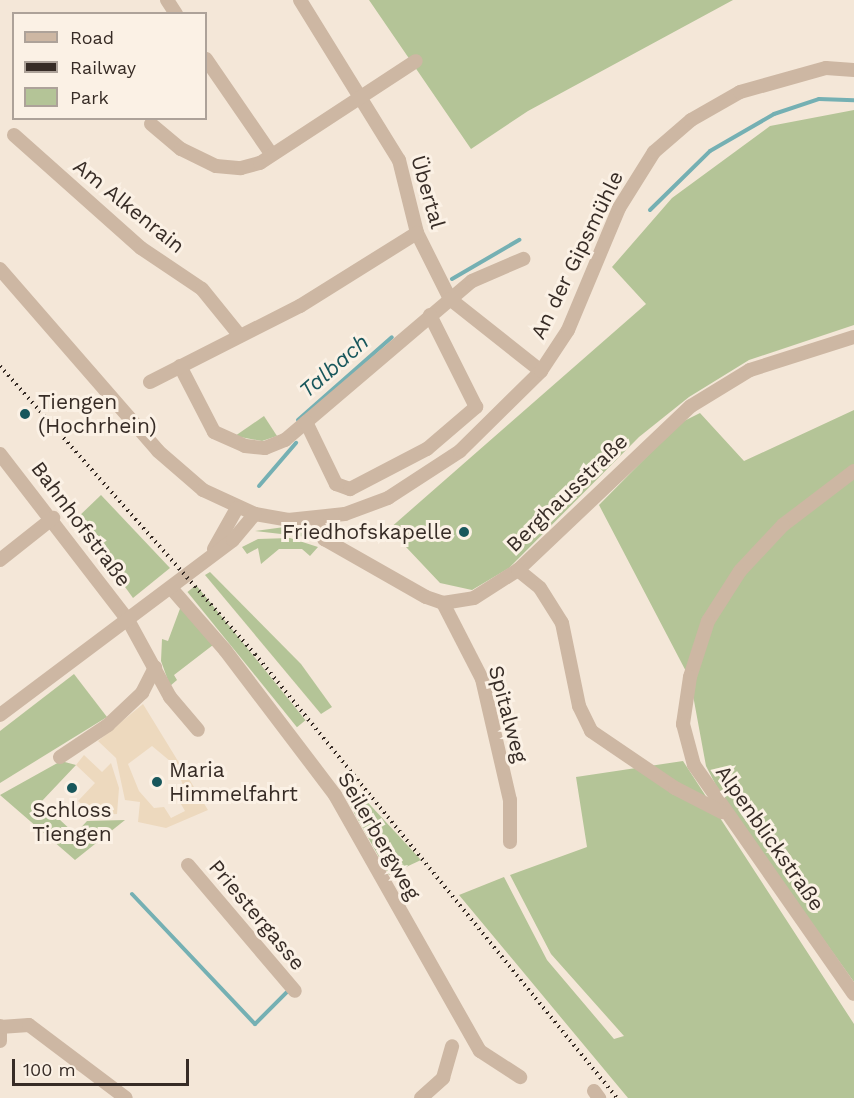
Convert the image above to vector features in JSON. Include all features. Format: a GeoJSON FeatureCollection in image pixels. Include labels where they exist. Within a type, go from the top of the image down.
{"type":"FeatureCollection","features":[{"type":"Feature","properties":{"kind":"street","name":"Übertal"},"geometry":{"type":"LineString","coordinates":[[300,0],[361,94],[399,160],[417,233],[450,299],[541,371]]}},
{"type":"Feature","properties":{"kind":"street"},"geometry":{"type":"LineString","coordinates":[[207,61],[272,155]]}},
{"type":"Feature","properties":{"kind":"street"},"geometry":{"type":"LineString","coordinates":[[151,124],[181,148],[216,166],[241,168],[272,155],[361,94],[416,61]]}},
{"type":"Feature","properties":{"kind":"street","name":"An der Gipsmühle"},"geometry":{"type":"LineString","coordinates":[[0,268],[166,459],[203,490],[255,514],[316,519],[368,506],[423,478],[460,451],[541,371],[568,330],[619,208],[654,152],[691,120],[740,92],[826,68],[854,70]]}},
{"type":"Feature","properties":{"kind":"street","name":"Am Alkenrain"},"geometry":{"type":"LineString","coordinates":[[14,135],[141,248],[202,289],[240,336]]}},
{"type":"Feature","properties":{"kind":"street"},"geometry":{"type":"LineString","coordinates":[[150,382],[240,336],[417,233]]}},
{"type":"Feature","properties":{"kind":"street"},"geometry":{"type":"LineString","coordinates":[[180,366],[214,432],[244,446],[275,444],[306,422],[450,299],[493,267],[523,259]]}},
{"type":"Feature","properties":{"kind":"street"},"geometry":{"type":"LineString","coordinates":[[306,422],[336,484],[350,489],[427,448],[476,407],[430,315]]}},
{"type":"Feature","properties":{"kind":"street","name":"Berghausstraße"},"geometry":{"type":"LineString","coordinates":[[442,603],[482,595],[518,570],[690,406],[750,370],[854,337]]}},
{"type":"Feature","properties":{"kind":"street","name":"Bahnhofstraße"},"geometry":{"type":"LineString","coordinates":[[0,454],[53,518],[128,620],[170,697],[198,730]]}},
{"type":"Feature","properties":{"kind":"street","name":"Alpenblickstraße"},"geometry":{"type":"LineString","coordinates":[[854,471],[783,525],[740,571],[708,621],[690,677],[683,724],[693,765],[724,813],[854,994]]}},
{"type":"Feature","properties":{"kind":"street"},"geometry":{"type":"LineString","coordinates":[[211,553],[237,507]]}},
{"type":"Feature","properties":{"kind":"street"},"geometry":{"type":"LineString","coordinates":[[0,715],[171,588],[211,553],[243,531],[255,514]]}},
{"type":"Feature","properties":{"kind":"street"},"geometry":{"type":"LineString","coordinates":[[0,560],[53,518]]}},
{"type":"Feature","properties":{"kind":"street"},"geometry":{"type":"LineString","coordinates":[[316,519],[324,539],[336,547],[442,603]]}},
{"type":"Feature","properties":{"kind":"street"},"geometry":{"type":"LineString","coordinates":[[518,570],[540,588],[562,623],[579,706],[591,731],[675,788],[724,813]]}},
{"type":"Feature","properties":{"kind":"street","name":"Seilerbergweg"},"geometry":{"type":"LineString","coordinates":[[171,588],[335,795],[480,1051],[520,1077]]}},
{"type":"Feature","properties":{"kind":"street","name":"Spitalweg"},"geometry":{"type":"LineString","coordinates":[[442,603],[482,680],[510,800],[510,842]]}},
{"type":"Feature","properties":{"kind":"street"},"geometry":{"type":"LineString","coordinates":[[60,757],[134,700],[155,667]]}},
{"type":"Feature","properties":{"kind":"street","name":"Priestergasse"},"geometry":{"type":"LineString","coordinates":[[188,865],[295,991]]}},
{"type":"Feature","properties":{"kind":"street"},"geometry":{"type":"LineString","coordinates":[[0,1041],[0,1027],[29,1025],[126,1098]]}},
{"type":"Feature","properties":{"kind":"street"},"geometry":{"type":"LineString","coordinates":[[421,1097],[443,1078],[452,1046]]}},
{"type":"Feature","properties":{"kind":"green space"},"geometry":{"type":"Polygon","coordinates":[[[369,0],[733,0],[528,111],[471,149],[369,0]]]}},
{"type":"Feature","properties":{"kind":"green space"},"geometry":{"type":"Polygon","coordinates":[[[854,110],[854,325],[749,360],[689,397],[639,437],[509,568],[472,590],[440,583],[389,529],[646,304],[612,267],[672,198],[770,126],[854,110]]]}},
{"type":"Feature","properties":{"kind":"green space"},"geometry":{"type":"Polygon","coordinates":[[[854,410],[854,982],[723,799],[706,766],[690,679],[599,505],[680,423],[700,413],[744,461],[854,410]]]}},
{"type":"Feature","properties":{"kind":"green space"},"geometry":{"type":"Polygon","coordinates":[[[264,416],[277,436],[262,441],[235,436],[264,416]]]}},
{"type":"Feature","properties":{"kind":"green space"},"geometry":{"type":"Polygon","coordinates":[[[101,495],[170,568],[133,598],[76,519],[101,495]]]}},
{"type":"Feature","properties":{"kind":"green space"},"geometry":{"type":"Polygon","coordinates":[[[292,526],[307,528],[316,538],[255,531],[292,526]]]}},
{"type":"Feature","properties":{"kind":"green space"},"geometry":{"type":"Polygon","coordinates":[[[290,538],[318,547],[310,556],[302,549],[279,549],[261,564],[258,548],[247,554],[242,547],[258,539],[290,538]]]}},
{"type":"Feature","properties":{"kind":"green space"},"geometry":{"type":"Polygon","coordinates":[[[210,572],[301,664],[332,707],[321,714],[205,575],[210,572]]]}},
{"type":"Feature","properties":{"kind":"green space"},"geometry":{"type":"Polygon","coordinates":[[[196,585],[306,720],[297,727],[187,592],[196,585]]]}},
{"type":"Feature","properties":{"kind":"green space"},"geometry":{"type":"Polygon","coordinates":[[[181,606],[213,645],[174,675],[177,680],[170,686],[161,661],[162,639],[168,641],[181,606]]]}},
{"type":"Feature","properties":{"kind":"green space"},"geometry":{"type":"Polygon","coordinates":[[[74,674],[107,717],[0,783],[0,731],[74,674]]]}},
{"type":"Feature","properties":{"kind":"green space"},"geometry":{"type":"Polygon","coordinates":[[[61,761],[76,765],[41,802],[75,834],[87,821],[125,820],[75,860],[0,795],[61,761]]]}},
{"type":"Feature","properties":{"kind":"green space"},"geometry":{"type":"Polygon","coordinates":[[[683,761],[854,1024],[854,1098],[628,1098],[459,895],[504,877],[547,960],[614,1039],[624,1036],[551,954],[510,875],[587,847],[576,777],[683,761]]]}},
{"type":"Feature","properties":{"kind":"green space"},"geometry":{"type":"Polygon","coordinates":[[[360,794],[421,860],[389,875],[347,800],[360,794]]]}},
{"type":"Feature","properties":{"kind":"shaded area"},"geometry":{"type":"Polygon","coordinates":[[[143,704],[208,810],[166,828],[138,822],[140,802],[125,800],[116,758],[98,741],[143,704]],[[152,746],[128,764],[139,791],[154,808],[164,807],[171,818],[185,811],[178,799],[185,791],[176,766],[152,746]]]}},
{"type":"Feature","properties":{"kind":"shaded area"},"geometry":{"type":"Polygon","coordinates":[[[84,755],[102,772],[111,763],[119,788],[117,814],[94,815],[78,801],[95,783],[76,765],[84,755]]]}},
{"type":"Feature","properties":{"kind":"waterway"},"geometry":{"type":"LineString","coordinates":[[650,210],[710,151],[774,114],[819,99],[854,100]]}},
{"type":"Feature","properties":{"kind":"waterway","name":"Talbach"},"geometry":{"type":"LineString","coordinates":[[452,279],[519,240]]}},
{"type":"Feature","properties":{"kind":"waterway","name":"Talbach"},"geometry":{"type":"LineString","coordinates":[[298,420],[392,337]]}},
{"type":"Feature","properties":{"kind":"waterway","name":"Talbach"},"geometry":{"type":"LineString","coordinates":[[259,486],[296,443]]}},
{"type":"Feature","properties":{"kind":"waterway"},"geometry":{"type":"LineString","coordinates":[[132,894],[255,1024],[287,992]]}},
{"type":"Feature","properties":{"kind":"railway"},"geometry":{"type":"LineString","coordinates":[[0,366],[255,654],[617,1098]]}},
{"type":"Feature","properties":{"kind":"place","name":"Tiengen (Hochrhein)"},"geometry":{"type":"Point","coordinates":[25,414]}},
{"type":"Feature","properties":{"kind":"place","name":"Friedhofskapelle"},"geometry":{"type":"Point","coordinates":[464,532]}},
{"type":"Feature","properties":{"kind":"place","name":"Maria Himmelfahrt"},"geometry":{"type":"Point","coordinates":[157,782]}},
{"type":"Feature","properties":{"kind":"place","name":"Schloss Tiengen"},"geometry":{"type":"Point","coordinates":[72,788]}}]}
